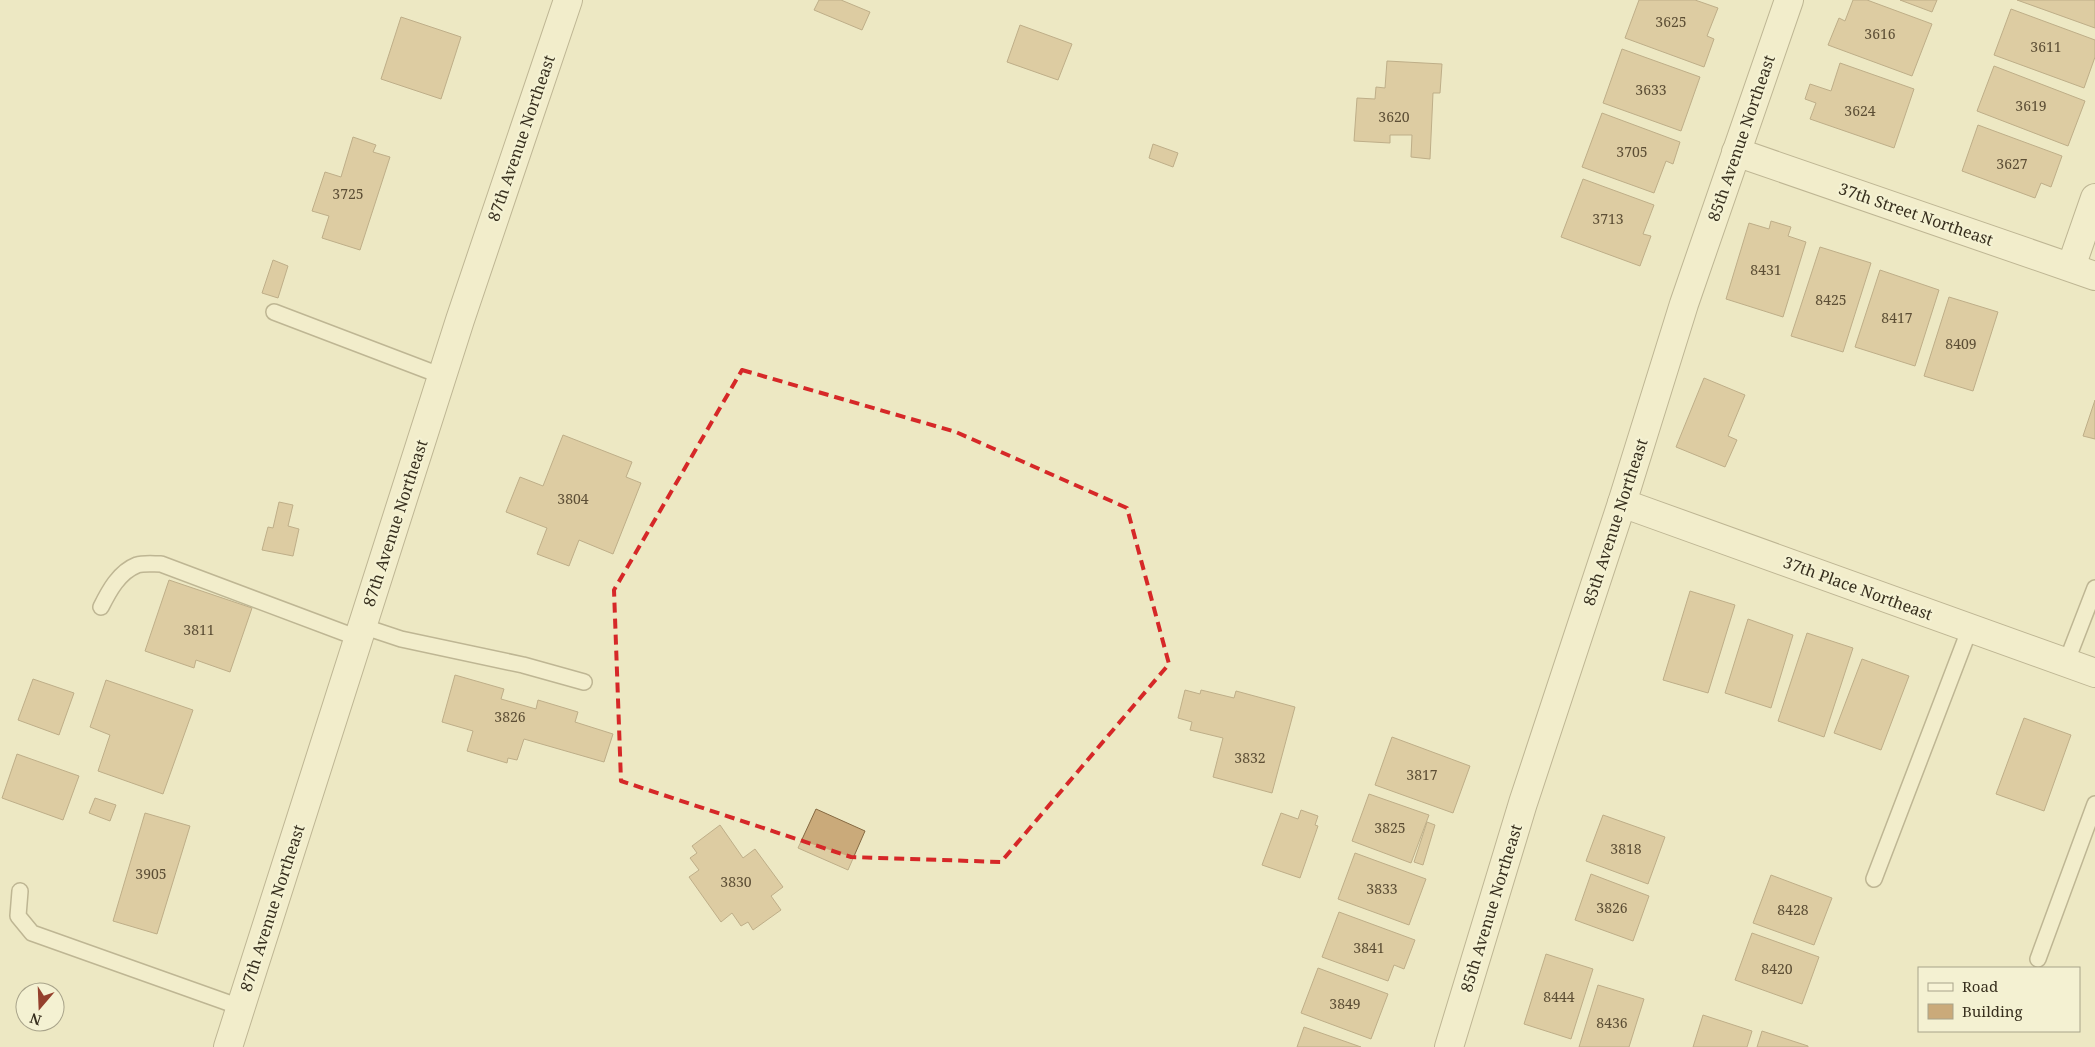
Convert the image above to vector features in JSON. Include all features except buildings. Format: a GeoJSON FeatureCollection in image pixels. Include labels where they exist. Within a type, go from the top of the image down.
{"type":"FeatureCollection","features":[{"type":"Feature","properties":{"kind":"street","name":"87th Avenue Northeast"},"geometry":{"type":"LineString","coordinates":[[228,1047],[442,376],[568,0]]}},
{"type":"Feature","properties":{"kind":"street","name":"85th Avenue Northeast"},"geometry":{"type":"LineString","coordinates":[[1449,1047],[1522,803],[1622,503],[1684,304],[1789,0]]}},
{"type":"Feature","properties":{"kind":"street","name":"37th Street Northeast"},"geometry":{"type":"LineString","coordinates":[[1736,152],[2083,271]]}},
{"type":"Feature","properties":{"kind":"street"},"geometry":{"type":"LineString","coordinates":[[2083,271],[2095,198]]}},
{"type":"Feature","properties":{"kind":"street","name":"37th Place Northeast"},"geometry":{"type":"LineString","coordinates":[[1622,503],[2095,674]]}},
{"type":"Feature","properties":{"kind":"lane"},"geometry":{"type":"LineString","coordinates":[[274,312],[442,376]]}},
{"type":"Feature","properties":{"kind":"lane"},"geometry":{"type":"LineString","coordinates":[[101,607],[110,589],[122,574],[137,565],[160,564],[360,632],[523,665],[584,682]]}},
{"type":"Feature","properties":{"kind":"lane"},"geometry":{"type":"LineString","coordinates":[[2066,663],[2095,588]]}},
{"type":"Feature","properties":{"kind":"lane"},"geometry":{"type":"LineString","coordinates":[[1874,879],[1970,628]]}},
{"type":"Feature","properties":{"kind":"lane"},"geometry":{"type":"LineString","coordinates":[[2038,959],[2095,804]]}},
{"type":"Feature","properties":{"kind":"lane"},"geometry":{"type":"LineString","coordinates":[[20,891],[18,916],[32,933],[240,1007]]}},
{"type":"Feature","properties":{"kind":"highlighted area"},"geometry":{"type":"Polygon","coordinates":[[[742,370],[956,432],[1127,508],[1169,664],[1001,862],[851,857],[621,781],[614,590],[742,370]]]}}]}
